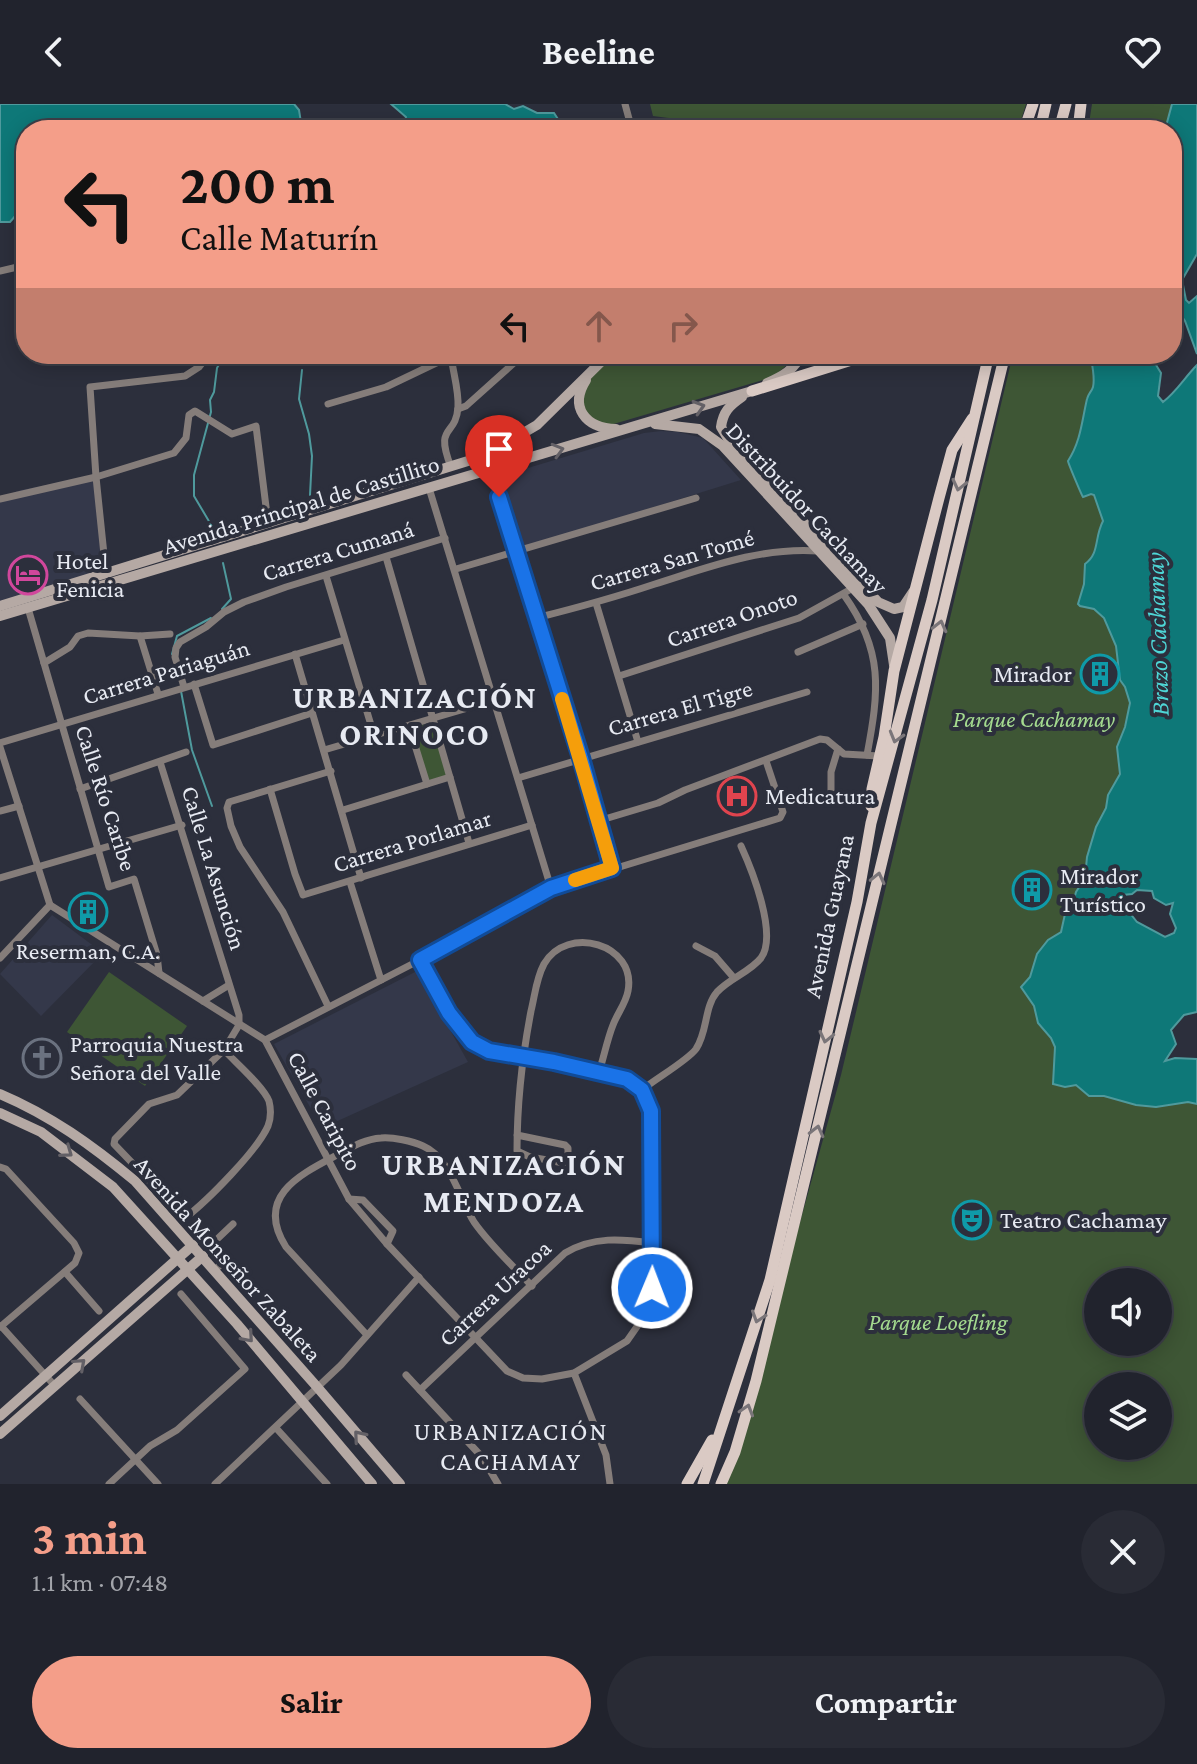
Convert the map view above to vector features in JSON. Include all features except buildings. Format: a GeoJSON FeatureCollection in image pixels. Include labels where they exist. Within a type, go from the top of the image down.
{"type":"FeatureCollection","features":[{"type":"Feature","properties":{"kind":"main road","name":"Avenida Principal de Castillito"},"geometry":{"type":"LineString","coordinates":[[0,616],[268,523],[484,456],[537,425],[598,364]]}},
{"type":"Feature","properties":{"kind":"main road"},"geometry":{"type":"LineString","coordinates":[[752,391],[797,364]]}},
{"type":"Feature","properties":{"kind":"main road"},"geometry":{"type":"LineString","coordinates":[[752,391],[839,364]]}},
{"type":"Feature","properties":{"kind":"main road","name":"Avenida Guayana"},"geometry":{"type":"LineString","coordinates":[[703,1484],[770,1280],[857,902],[871,823],[932,600],[987,364]]}},
{"type":"Feature","properties":{"kind":"main road","name":"Avenida Guayana"},"geometry":{"type":"LineString","coordinates":[[721,1484],[735,1452],[756,1381],[1003,364]]}},
{"type":"Feature","properties":{"kind":"main road"},"geometry":{"type":"LineString","coordinates":[[594,368],[579,394],[580,412],[584,418],[600,428],[647,424]]}},
{"type":"Feature","properties":{"kind":"main road","name":"Avenida Principal de Castillito"},"geometry":{"type":"LineString","coordinates":[[0,606],[429,488],[752,391]]}},
{"type":"Feature","properties":{"kind":"main road","name":"Distribuidor Cachamay"},"geometry":{"type":"LineString","coordinates":[[752,391],[733,403],[723,417],[721,427],[733,447],[803,519],[869,595],[884,607],[903,607],[917,583]]}},
{"type":"Feature","properties":{"kind":"main road","name":"Distribuidor Cachamay"},"geometry":{"type":"LineString","coordinates":[[871,823],[873,756],[892,695],[894,671],[952,450],[975,415]]}},
{"type":"Feature","properties":{"kind":"main road","name":"Distribuidor Cachamay"},"geometry":{"type":"LineString","coordinates":[[647,424],[685,426],[712,436],[821,551],[849,591],[884,627],[892,649],[894,671]]}},
{"type":"Feature","properties":{"kind":"main road","name":"Avenida Monseñor Zabaleta"},"geometry":{"type":"LineString","coordinates":[[0,1094],[54,1120],[135,1181],[400,1484]]}},
{"type":"Feature","properties":{"kind":"main road","name":"Avenida Monseñor Zabaleta"},"geometry":{"type":"LineString","coordinates":[[0,1113],[41,1132],[113,1187],[304,1401],[372,1484]]}},
{"type":"Feature","properties":{"kind":"main road"},"geometry":{"type":"LineString","coordinates":[[0,1416],[193,1245]]}},
{"type":"Feature","properties":{"kind":"main road"},"geometry":{"type":"LineString","coordinates":[[0,1434],[203,1256]]}},
{"type":"Feature","properties":{"kind":"main road"},"geometry":{"type":"LineString","coordinates":[[687,1484],[705,1457],[732,1396]]}},
{"type":"Feature","properties":{"kind":"street"},"geometry":{"type":"LineString","coordinates":[[107,579],[90,387],[185,376],[201,364]]}},
{"type":"Feature","properties":{"kind":"street"},"geometry":{"type":"LineString","coordinates":[[328,404],[386,387],[434,364]]}},
{"type":"Feature","properties":{"kind":"street"},"geometry":{"type":"LineString","coordinates":[[451,467],[443,437],[458,409],[454,364]]}},
{"type":"Feature","properties":{"kind":"street"},"geometry":{"type":"LineString","coordinates":[[458,409],[466,406],[513,364]]}},
{"type":"Feature","properties":{"kind":"street"},"geometry":{"type":"LineString","coordinates":[[0,499],[96,477],[174,453],[186,438],[191,412],[232,434],[256,426],[268,523]]}},
{"type":"Feature","properties":{"kind":"street"},"geometry":{"type":"LineString","coordinates":[[491,470],[612,868]]}},
{"type":"Feature","properties":{"kind":"street"},"geometry":{"type":"LineString","coordinates":[[429,488],[551,888]]}},
{"type":"Feature","properties":{"kind":"street"},"geometry":{"type":"LineString","coordinates":[[456,569],[696,498]]}},
{"type":"Feature","properties":{"kind":"street","name":"Carrera Cumaná"},"geometry":{"type":"LineString","coordinates":[[181,688],[175,657],[180,642],[244,602],[445,538]]}},
{"type":"Feature","properties":{"kind":"street","name":"Carrera San Tomé"},"geometry":{"type":"LineString","coordinates":[[536,618],[596,603],[738,558],[799,550],[821,551]]}},
{"type":"Feature","properties":{"kind":"street"},"geometry":{"type":"LineString","coordinates":[[386,557],[469,843]]}},
{"type":"Feature","properties":{"kind":"street"},"geometry":{"type":"LineString","coordinates":[[326,576],[374,735]]}},
{"type":"Feature","properties":{"kind":"street"},"geometry":{"type":"LineString","coordinates":[[598,821],[658,803],[820,739],[827,740],[844,754],[873,756],[877,680],[863,624],[849,591]]}},
{"type":"Feature","properties":{"kind":"street","name":"Carrera Onoto"},"geometry":{"type":"LineString","coordinates":[[619,676],[799,618],[849,591]]}},
{"type":"Feature","properties":{"kind":"street"},"geometry":{"type":"LineString","coordinates":[[596,603],[638,742]]}},
{"type":"Feature","properties":{"kind":"street","name":"Calle Río Caribe"},"geometry":{"type":"LineString","coordinates":[[28,608],[109,887],[134,879],[157,955],[159,973]]}},
{"type":"Feature","properties":{"kind":"street"},"geometry":{"type":"LineString","coordinates":[[798,652],[863,624]]}},
{"type":"Feature","properties":{"kind":"street"},"geometry":{"type":"LineString","coordinates":[[44,663],[70,647],[78,636],[88,633],[170,634]]}},
{"type":"Feature","properties":{"kind":"street"},"geometry":{"type":"LineString","coordinates":[[140,636],[158,694]]}},
{"type":"Feature","properties":{"kind":"street","name":"Carrera Pariaguán"},"geometry":{"type":"LineString","coordinates":[[0,745],[158,694],[344,640]]}},
{"type":"Feature","properties":{"kind":"street"},"geometry":{"type":"LineString","coordinates":[[295,654],[361,878]]}},
{"type":"Feature","properties":{"kind":"street"},"geometry":{"type":"LineString","coordinates":[[194,684],[213,745],[312,713]]}},
{"type":"Feature","properties":{"kind":"street","name":"Carrera El Tigre"},"geometry":{"type":"LineString","coordinates":[[518,778],[807,692]]}},
{"type":"Feature","properties":{"kind":"street"},"geometry":{"type":"LineString","coordinates":[[324,750],[494,699]]}},
{"type":"Feature","properties":{"kind":"street"},"geometry":{"type":"LineString","coordinates":[[409,726],[427,784]]}},
{"type":"Feature","properties":{"kind":"street"},"geometry":{"type":"LineString","coordinates":[[0,745],[50,905],[0,958]]}},
{"type":"Feature","properties":{"kind":"street"},"geometry":{"type":"LineString","coordinates":[[831,799],[831,772],[838,749]]}},
{"type":"Feature","properties":{"kind":"street"},"geometry":{"type":"LineString","coordinates":[[80,789],[186,752]]}},
{"type":"Feature","properties":{"kind":"street"},"geometry":{"type":"LineString","coordinates":[[265,1040],[551,888],[780,818],[783,812],[766,761]]}},
{"type":"Feature","properties":{"kind":"street","name":"Calle La Asunción"},"geometry":{"type":"LineString","coordinates":[[160,762],[182,825],[239,1015],[239,1025]]}},
{"type":"Feature","properties":{"kind":"street"},"geometry":{"type":"LineString","coordinates":[[328,1006],[283,912],[240,847],[227,808],[229,802],[331,771]]}},
{"type":"Feature","properties":{"kind":"street"},"geometry":{"type":"LineString","coordinates":[[343,810],[450,777]]}},
{"type":"Feature","properties":{"kind":"street","name":"Carrera Porlamar"},"geometry":{"type":"LineString","coordinates":[[270,789],[303,895],[532,825]]}},
{"type":"Feature","properties":{"kind":"street"},"geometry":{"type":"LineString","coordinates":[[0,811],[19,806]]}},
{"type":"Feature","properties":{"kind":"street"},"geometry":{"type":"LineString","coordinates":[[0,878],[182,825]]}},
{"type":"Feature","properties":{"kind":"street"},"geometry":{"type":"LineString","coordinates":[[642,1090],[694,1052],[706,1031],[709,1007],[715,994],[761,958],[768,944],[760,900],[741,846]]}},
{"type":"Feature","properties":{"kind":"street"},"geometry":{"type":"LineString","coordinates":[[350,882],[381,980]]}},
{"type":"Feature","properties":{"kind":"street","name":"Calle Caripito"},"geometry":{"type":"LineString","coordinates":[[50,905],[265,1040],[349,1199],[387,1244],[507,1371],[523,1378],[542,1379],[574,1373]]}},
{"type":"Feature","properties":{"kind":"street"},"geometry":{"type":"LineString","coordinates":[[517,1135],[565,1145],[568,1160],[564,1163],[541,1159],[517,1151],[517,1135],[522,1058],[536,984],[546,962],[556,952],[572,944],[593,942],[612,949],[625,970],[629,990],[612,1028],[599,1072]]}},
{"type":"Feature","properties":{"kind":"street"},"geometry":{"type":"LineString","coordinates":[[696,946],[715,956],[734,978]]}},
{"type":"Feature","properties":{"kind":"street"},"geometry":{"type":"LineString","coordinates":[[420,960],[449,1013],[472,1042],[489,1051],[627,1079],[642,1090],[651,1111],[652,1288],[643,1318],[627,1341],[574,1373],[606,1455],[610,1484]]}},
{"type":"Feature","properties":{"kind":"street","name":"Calle La Asunción"},"geometry":{"type":"LineString","coordinates":[[203,1001],[229,985]]}},
{"type":"Feature","properties":{"kind":"street"},"geometry":{"type":"LineString","coordinates":[[224,1050],[266,1095],[270,1105],[268,1127],[237,1166],[187,1216],[180,1216],[115,1147],[115,1139],[149,1104],[177,1095],[224,1050],[239,1025]]}},
{"type":"Feature","properties":{"kind":"street"},"geometry":{"type":"LineString","coordinates":[[367,1335],[275,1231],[278,1200],[303,1173],[360,1142],[381,1138],[425,1147],[438,1157],[476,1224],[532,1286]]}},
{"type":"Feature","properties":{"kind":"street"},"geometry":{"type":"LineString","coordinates":[[0,1167],[6,1169],[74,1243],[79,1258],[0,1327],[55,1386]]}},
{"type":"Feature","properties":{"kind":"street"},"geometry":{"type":"LineString","coordinates":[[349,1199],[363,1200],[393,1231],[387,1244]]}},
{"type":"Feature","properties":{"kind":"street"},"geometry":{"type":"LineString","coordinates":[[215,1270],[224,1259],[213,1243],[233,1224]]}},
{"type":"Feature","properties":{"kind":"street","name":"Carrera Uracoa"},"geometry":{"type":"LineString","coordinates":[[420,1390],[576,1246],[615,1239],[653,1243]]}},
{"type":"Feature","properties":{"kind":"street"},"geometry":{"type":"LineString","coordinates":[[65,1272],[99,1311]]}},
{"type":"Feature","properties":{"kind":"street"},"geometry":{"type":"LineString","coordinates":[[215,1484],[318,1388],[419,1277]]}},
{"type":"Feature","properties":{"kind":"street"},"geometry":{"type":"LineString","coordinates":[[109,1484],[150,1446],[177,1430],[245,1369],[181,1294]]}},
{"type":"Feature","properties":{"kind":"street"},"geometry":{"type":"LineString","coordinates":[[406,1375],[482,1457],[498,1484]]}},
{"type":"Feature","properties":{"kind":"street"},"geometry":{"type":"LineString","coordinates":[[80,1399],[158,1484]]}},
{"type":"Feature","properties":{"kind":"street"},"geometry":{"type":"LineString","coordinates":[[276,1428],[327,1484]]}},
{"type":"Feature","properties":{"kind":"shaded area"},"geometry":{"type":"Polygon","coordinates":[[[661,431],[703,438],[741,480],[519,549],[498,477],[644,433],[661,431]]]}},
{"type":"Feature","properties":{"kind":"shaded area"},"geometry":{"type":"Polygon","coordinates":[[[97,475],[110,573],[0,607],[0,497],[97,475]]]}},
{"type":"Feature","properties":{"kind":"shaded area"},"geometry":{"type":"Polygon","coordinates":[[[52,915],[103,953],[41,1016],[0,974],[52,915]]]}},
{"type":"Feature","properties":{"kind":"shaded area"},"geometry":{"type":"Polygon","coordinates":[[[417,971],[468,1062],[322,1128],[274,1044],[417,971]]]}},
{"type":"Feature","properties":{"kind":"green space"},"geometry":{"type":"Polygon","coordinates":[[[650,104],[1026,104],[1021,120],[684,120],[653,116],[650,104]]]}},
{"type":"Feature","properties":{"kind":"green space"},"geometry":{"type":"Polygon","coordinates":[[[1092,104],[1189,104],[1179,120],[1090,120],[1092,104]]]}},
{"type":"Feature","properties":{"kind":"green space"},"geometry":{"type":"Polygon","coordinates":[[[788,364],[773,377],[600,428],[582,409],[588,382],[601,366],[788,364]]]}},
{"type":"Feature","properties":{"kind":"green space"},"geometry":{"type":"Polygon","coordinates":[[[1011,364],[1114,364],[1115,510],[1106,625],[1149,707],[1057,986],[1197,1086],[1197,1484],[727,1484],[841,1075],[1011,364]]]}},
{"type":"Feature","properties":{"kind":"green space"},"geometry":{"type":"Polygon","coordinates":[[[432,722],[447,775],[429,782],[412,729],[432,722]]]}},
{"type":"Feature","properties":{"kind":"green space"},"geometry":{"type":"Polygon","coordinates":[[[109,972],[187,1026],[145,1086],[67,1032],[109,972]]]}},
{"type":"Feature","properties":{"kind":"water"},"geometry":{"type":"Polygon","coordinates":[[[0,104],[294,104],[299,110],[301,120],[16,120],[16,215],[10,222],[0,222],[0,104]]]}},
{"type":"Feature","properties":{"kind":"water"},"geometry":{"type":"Polygon","coordinates":[[[391,104],[505,104],[514,109],[523,106],[537,113],[554,113],[559,120],[405,120],[406,117],[391,104]]]}},
{"type":"Feature","properties":{"kind":"water"},"geometry":{"type":"Polygon","coordinates":[[[1172,104],[1197,104],[1197,254],[1182,280],[1182,120],[1168,120],[1172,104]]]}},
{"type":"Feature","properties":{"kind":"water"},"geometry":{"type":"Polygon","coordinates":[[[1182,280],[1186,300],[1189,303],[1197,296],[1197,354],[1182,317],[1182,280]]]}},
{"type":"Feature","properties":{"kind":"water","name":"Brazo Cachamay"},"geometry":{"type":"Polygon","coordinates":[[[1091,364],[1156,364],[1161,373],[1158,396],[1163,402],[1197,365],[1197,1012],[1184,1015],[1171,1030],[1176,1044],[1165,1061],[1197,1059],[1197,1104],[1136,1105],[1104,1096],[1089,1096],[1076,1085],[1065,1087],[1053,1084],[1055,1047],[1038,1023],[1034,1006],[1021,987],[1030,977],[1037,954],[1048,940],[1061,932],[1065,914],[1072,907],[1076,892],[1085,878],[1087,857],[1096,827],[1120,774],[1117,747],[1130,703],[1120,680],[1116,646],[1104,618],[1094,609],[1078,604],[1084,584],[1085,564],[1093,555],[1103,521],[1094,495],[1083,497],[1068,461],[1093,387],[1091,364]],[[1137,890],[1123,895],[1119,902],[1121,908],[1137,922],[1165,937],[1174,933],[1176,928],[1170,914],[1173,903],[1166,905],[1154,898],[1152,891],[1137,890]]]}},
{"type":"Feature","properties":{"kind":"waterway"},"geometry":{"type":"LineString","coordinates":[[213,528],[194,496],[194,475],[211,412],[210,400],[219,364]]}},
{"type":"Feature","properties":{"kind":"waterway"},"geometry":{"type":"LineString","coordinates":[[302,370],[299,399],[312,456],[310,495]]}},
{"type":"Feature","properties":{"kind":"waterway"},"geometry":{"type":"LineString","coordinates":[[222,609],[231,599],[223,563]]}},
{"type":"Feature","properties":{"kind":"waterway"},"geometry":{"type":"LineString","coordinates":[[172,654],[177,636],[211,618]]}},
{"type":"Feature","properties":{"kind":"waterway"},"geometry":{"type":"LineString","coordinates":[[181,691],[192,750],[212,806]]}},
{"type":"Feature","properties":{"kind":"slow traffic"},"geometry":{"type":"LineString","coordinates":[[562,699],[612,868],[575,880]]}},
{"type":"Feature","properties":{"kind":"place","name":"Hotel Fenicia"},"geometry":{"type":"Point","coordinates":[28,575]}},
{"type":"Feature","properties":{"kind":"place","name":"Mirador"},"geometry":{"type":"Point","coordinates":[1100,674]}},
{"type":"Feature","properties":{"kind":"place","name":"Medicatura"},"geometry":{"type":"Point","coordinates":[737,796]}},
{"type":"Feature","properties":{"kind":"place","name":"Mirador Turístico"},"geometry":{"type":"Point","coordinates":[1032,890]}},
{"type":"Feature","properties":{"kind":"place","name":"Reserman, C.A."},"geometry":{"type":"Point","coordinates":[88,912]}},
{"type":"Feature","properties":{"kind":"place","name":"Parroquia Nuestra Señora del Valle"},"geometry":{"type":"Point","coordinates":[42,1058]}},
{"type":"Feature","properties":{"kind":"place","name":"Teatro Cachamay"},"geometry":{"type":"Point","coordinates":[972,1220]}},
{"type":"Feature","properties":{"kind":"district","name":"URBANIZACIÓN ORINOCO"},"geometry":{"type":"Point","coordinates":[415,716]}},
{"type":"Feature","properties":{"kind":"district","name":"URBANIZACIÓN MENDOZA"},"geometry":{"type":"Point","coordinates":[504,1182]}},
{"type":"Feature","properties":{"kind":"district","name":"URBANIZACIÓN CACHAMAY"},"geometry":{"type":"Point","coordinates":[511,1446]}},
{"type":"Feature","properties":{"kind":"route"},"geometry":{"type":"LineString","coordinates":[[499,497],[612,868],[551,888],[420,960],[449,1013],[472,1042],[489,1051],[627,1079],[642,1090],[651,1111],[652,1288]]}},
{"type":"Feature","properties":{"kind":"park label","name":"Parque Cachamay"},"geometry":{"type":"Point","coordinates":[1034,719]}},
{"type":"Feature","properties":{"kind":"park label","name":"Parque Loefling"},"geometry":{"type":"Point","coordinates":[938,1322]}}]}
